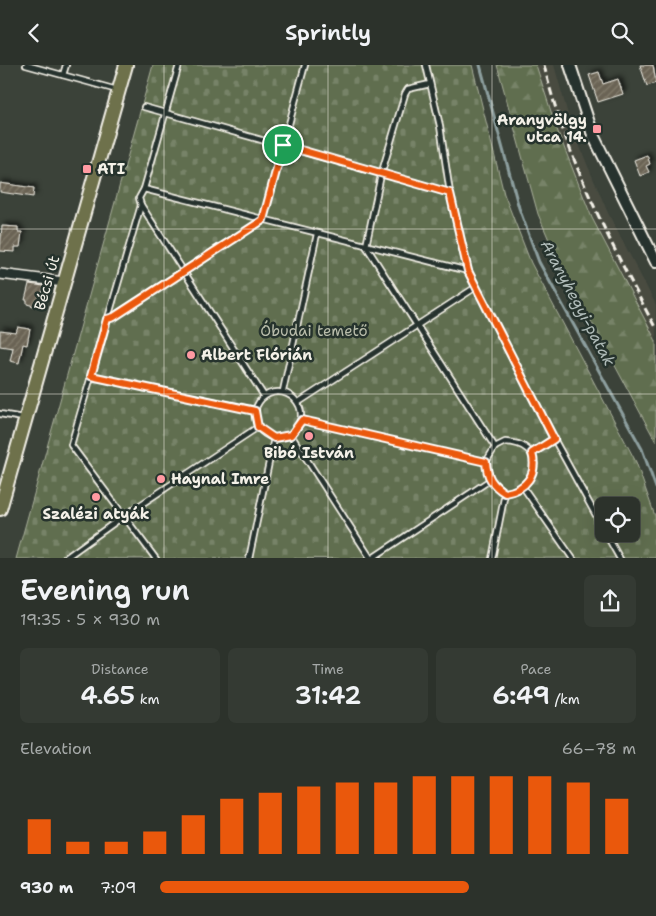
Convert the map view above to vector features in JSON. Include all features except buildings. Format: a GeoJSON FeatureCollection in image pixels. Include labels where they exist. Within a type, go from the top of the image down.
{"type":"FeatureCollection","features":[{"type":"Feature","properties":{"kind":"main road","name":"Bécsi út"},"geometry":{"type":"LineString","coordinates":[[0,509],[126,65]]}},
{"type":"Feature","properties":{"kind":"street"},"geometry":{"type":"LineString","coordinates":[[570,65],[593,135],[656,262]]}},
{"type":"Feature","properties":{"kind":"street"},"geometry":{"type":"LineString","coordinates":[[0,274],[64,282]]}},
{"type":"Feature","properties":{"kind":"lane"},"geometry":{"type":"LineString","coordinates":[[26,65],[118,91]]}},
{"type":"Feature","properties":{"kind":"lane"},"geometry":{"type":"LineString","coordinates":[[63,75],[66,65]]}},
{"type":"Feature","properties":{"kind":"lane"},"geometry":{"type":"LineString","coordinates":[[155,558],[71,445],[140,205],[139,198],[144,189],[179,65]]}},
{"type":"Feature","properties":{"kind":"lane"},"geometry":{"type":"LineString","coordinates":[[107,319],[114,317],[263,220],[304,65]]}},
{"type":"Feature","properties":{"kind":"lane"},"geometry":{"type":"LineString","coordinates":[[426,65],[440,125],[450,193],[468,271],[554,439],[595,514]]}},
{"type":"Feature","properties":{"kind":"lane"},"geometry":{"type":"LineString","coordinates":[[430,84],[408,89],[405,94],[381,175],[366,246],[495,447]]}},
{"type":"Feature","properties":{"kind":"lane"},"geometry":{"type":"LineString","coordinates":[[144,107],[450,193]]}},
{"type":"Feature","properties":{"kind":"lane"},"geometry":{"type":"LineString","coordinates":[[144,189],[468,271]]}},
{"type":"Feature","properties":{"kind":"lane"},"geometry":{"type":"LineString","coordinates":[[140,205],[264,396]]}},
{"type":"Feature","properties":{"kind":"lane"},"geometry":{"type":"LineString","coordinates":[[283,391],[317,234]]}},
{"type":"Feature","properties":{"kind":"lane"},"geometry":{"type":"LineString","coordinates":[[299,402],[476,287]]}},
{"type":"Feature","properties":{"kind":"lane"},"geometry":{"type":"LineString","coordinates":[[91,376],[255,411]]}},
{"type":"Feature","properties":{"kind":"lane"},"geometry":{"type":"LineString","coordinates":[[283,391],[299,402],[302,420],[291,435],[274,438],[258,427],[255,411],[264,396],[283,391]]}},
{"type":"Feature","properties":{"kind":"lane"},"geometry":{"type":"LineString","coordinates":[[0,414],[26,419]]}},
{"type":"Feature","properties":{"kind":"lane"},"geometry":{"type":"LineString","coordinates":[[302,420],[486,462]]}},
{"type":"Feature","properties":{"kind":"lane"},"geometry":{"type":"LineString","coordinates":[[65,558],[125,515],[258,427]]}},
{"type":"Feature","properties":{"kind":"lane"},"geometry":{"type":"LineString","coordinates":[[291,435],[371,558],[490,480]]}},
{"type":"Feature","properties":{"kind":"lane"},"geometry":{"type":"LineString","coordinates":[[249,558],[274,438]]}},
{"type":"Feature","properties":{"kind":"lane"},"geometry":{"type":"LineString","coordinates":[[532,453],[554,439]]}},
{"type":"Feature","properties":{"kind":"lane"},"geometry":{"type":"LineString","coordinates":[[505,442],[517,442],[532,453],[533,471],[523,487],[505,493],[490,480],[486,462],[495,447],[505,442]]}},
{"type":"Feature","properties":{"kind":"lane"},"geometry":{"type":"LineString","coordinates":[[523,487],[572,558]]}},
{"type":"Feature","properties":{"kind":"lane"},"geometry":{"type":"LineString","coordinates":[[492,558],[505,493]]}},
{"type":"Feature","properties":{"kind":"lane"},"geometry":{"type":"LineString","coordinates":[[610,542],[619,558]]}},
{"type":"Feature","properties":{"kind":"shaded area"},"geometry":{"type":"Polygon","coordinates":[[[536,65],[554,65],[570,122],[587,164],[608,213],[656,305],[656,341],[592,218],[556,127],[536,65]]]}},
{"type":"Feature","properties":{"kind":"green space","name":"Óbudai temető"},"geometry":{"type":"Polygon","coordinates":[[[153,65],[472,65],[504,194],[531,263],[636,462],[656,519],[656,558],[16,558],[153,65]]]}},
{"type":"Feature","properties":{"kind":"green space"},"geometry":{"type":"Polygon","coordinates":[[[497,65],[536,65],[556,127],[592,218],[656,341],[656,442],[555,254],[538,214],[497,65]]]}},
{"type":"Feature","properties":{"kind":"waterway","name":"Aranyhegyi-patak"},"geometry":{"type":"LineString","coordinates":[[480,65],[519,208],[539,262],[642,449],[656,488]]}},
{"type":"Feature","properties":{"kind":"railway"},"geometry":{"type":"LineString","coordinates":[[544,65],[553,100],[577,167],[607,233],[656,329]]}},
{"type":"Feature","properties":{"kind":"place","name":"Aranyvölgy utca 14."},"geometry":{"type":"Point","coordinates":[597,129]}},
{"type":"Feature","properties":{"kind":"place","name":"ATI"},"geometry":{"type":"Point","coordinates":[87,169]}},
{"type":"Feature","properties":{"kind":"place","name":"Albert Flórián"},"geometry":{"type":"Point","coordinates":[191,355]}},
{"type":"Feature","properties":{"kind":"place","name":"Bibó István"},"geometry":{"type":"Point","coordinates":[309,436]}},
{"type":"Feature","properties":{"kind":"place","name":"Haynal Imre"},"geometry":{"type":"Point","coordinates":[161,479]}},
{"type":"Feature","properties":{"kind":"place","name":"Szalézi atyák"},"geometry":{"type":"Point","coordinates":[96,497]}},
{"type":"Feature","properties":{"kind":"route"},"geometry":{"type":"LineString","coordinates":[[283,145],[381,175],[450,193],[468,271],[554,439],[532,453],[533,471],[523,487],[505,493],[496,488],[490,480],[486,462],[302,420],[291,435],[274,438],[258,427],[255,411],[91,376],[107,319],[114,317],[263,220],[283,145]]}}]}
